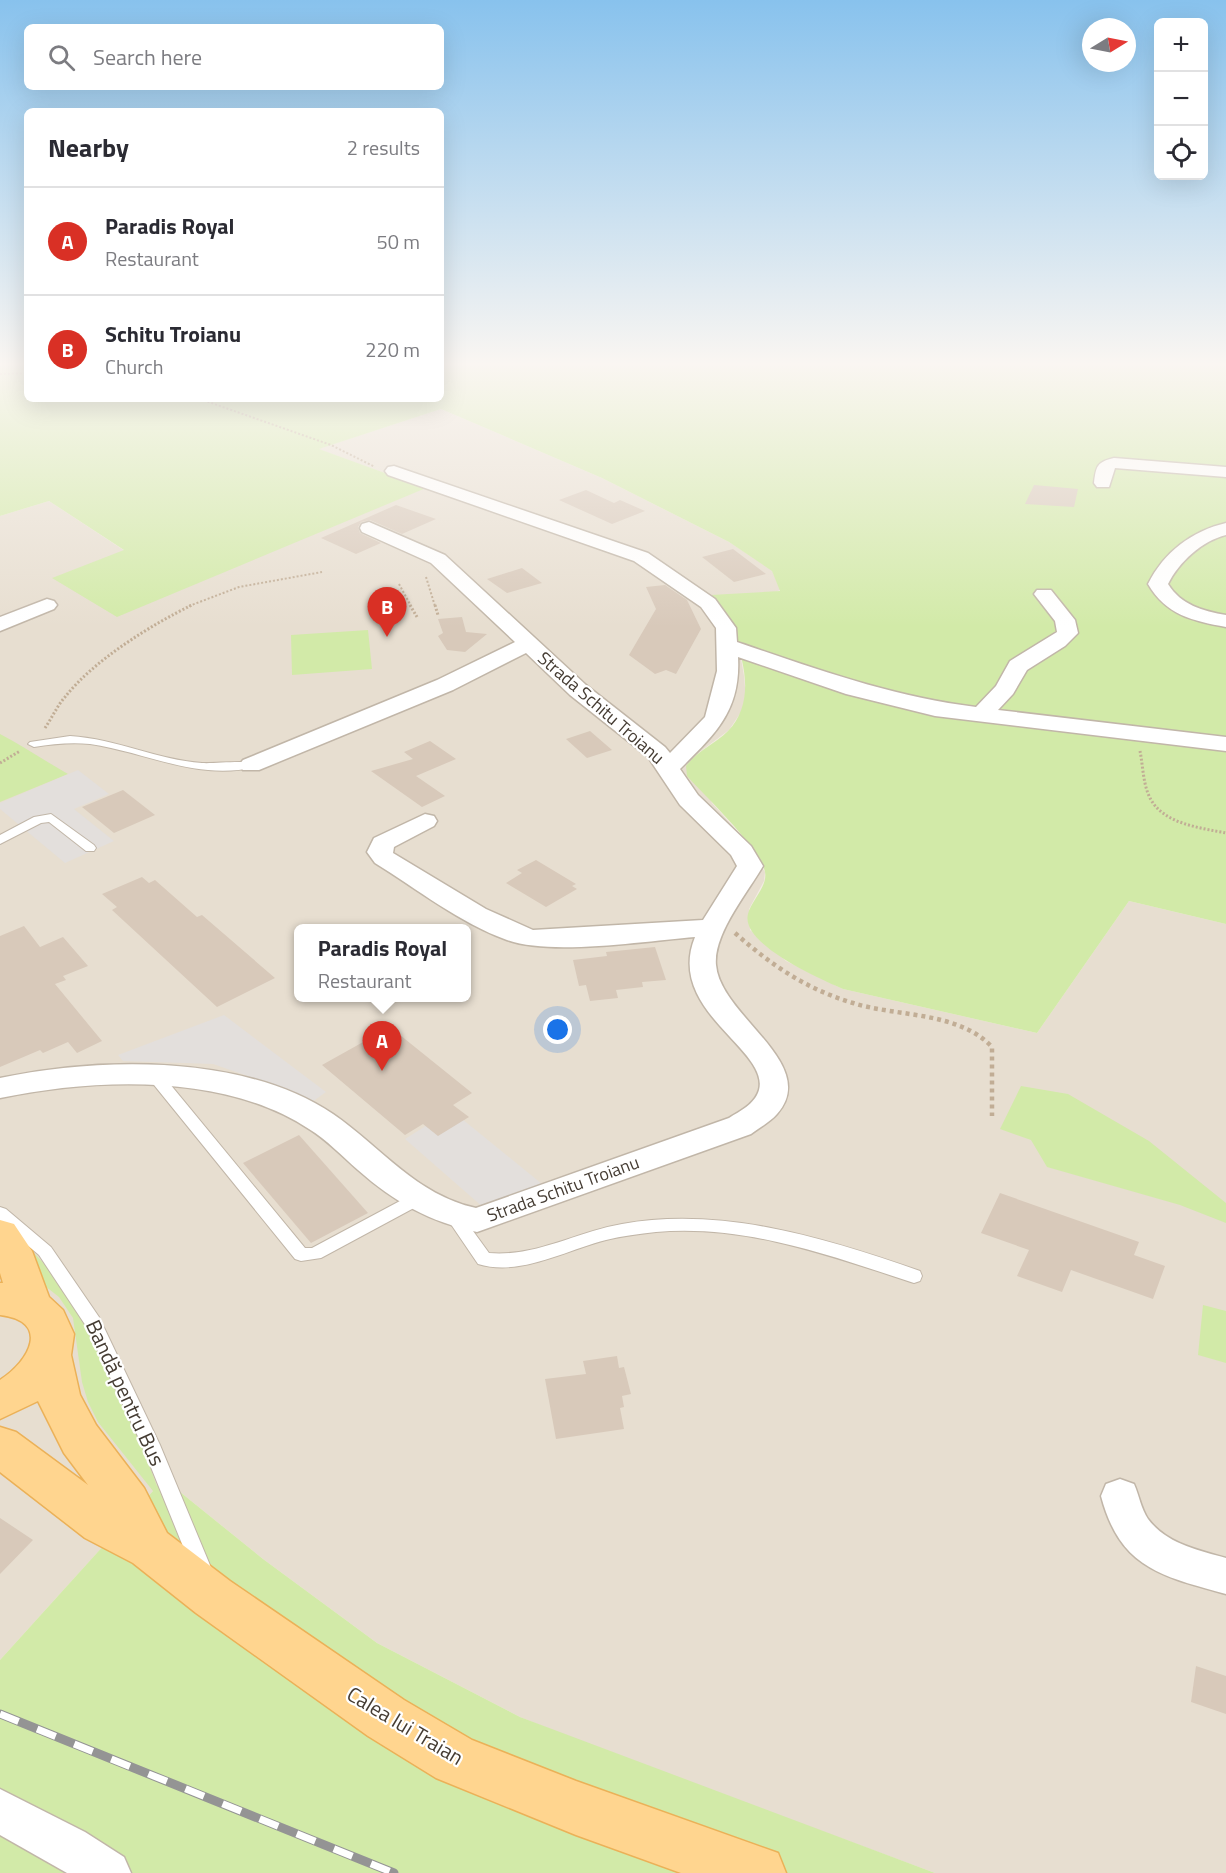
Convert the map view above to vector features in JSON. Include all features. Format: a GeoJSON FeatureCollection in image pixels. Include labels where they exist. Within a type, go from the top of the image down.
{"type":"FeatureCollection","features":[{"type":"Feature","properties":{"kind":"main road"},"geometry":{"type":"LineString","coordinates":[[0,1235],[8,1244],[19,1268],[16,1302]]}},
{"type":"Feature","properties":{"kind":"main road","name":"Calea lui Traian"},"geometry":{"type":"LineString","coordinates":[[16,1302],[49,1322],[54,1338],[50,1356],[58,1396],[80,1439],[127,1502],[150,1548]]}},
{"type":"Feature","properties":{"kind":"main road"},"geometry":{"type":"LineString","coordinates":[[0,1401],[26,1385],[38,1374],[50,1356]]}},
{"type":"Feature","properties":{"kind":"main road","name":"Calea lui Traian"},"geometry":{"type":"LineString","coordinates":[[0,1446],[102,1523],[150,1548],[213,1597],[386,1718],[455,1760],[576,1808],[758,1873]]}},
{"type":"Feature","properties":{"kind":"street"},"geometry":{"type":"LineString","coordinates":[[1104,483],[1105,466],[1114,463],[1226,472]]}},
{"type":"Feature","properties":{"kind":"street","name":"Strada Schitu Troianu"},"geometry":{"type":"LineString","coordinates":[[394,471],[558,530],[624,550],[656,565],[708,603],[726,628],[728,671],[716,717],[709,728],[669,767]]}},
{"type":"Feature","properties":{"kind":"street","name":"Strada Schitu Troianu"},"geometry":{"type":"LineString","coordinates":[[0,1088],[89,1074],[155,1076],[252,1091],[300,1108],[321,1121],[395,1183],[419,1198],[454,1217],[477,1220],[740,1126],[759,1116],[771,1102],[774,1083],[768,1062],[734,1027],[707,989],[701,967],[702,951],[750,867],[742,851],[689,800],[657,752],[578,690],[443,564],[369,528]]}},
{"type":"Feature","properties":{"kind":"street"},"geometry":{"type":"LineString","coordinates":[[1226,529],[1209,532],[1164,568],[1158,584],[1165,599],[1187,612],[1226,621]]}},
{"type":"Feature","properties":{"kind":"street"},"geometry":{"type":"LineString","coordinates":[[981,715],[1005,689],[1018,666],[1041,650],[1058,642],[1068,633],[1065,620],[1044,594]]}},
{"type":"Feature","properties":{"kind":"street"},"geometry":{"type":"LineString","coordinates":[[0,625],[47,605]]}},
{"type":"Feature","properties":{"kind":"street"},"geometry":{"type":"LineString","coordinates":[[251,765],[445,685],[530,646]]}},
{"type":"Feature","properties":{"kind":"street"},"geometry":{"type":"LineString","coordinates":[[727,646],[892,701],[981,715],[1226,744]]}},
{"type":"Feature","properties":{"kind":"street"},"geometry":{"type":"LineString","coordinates":[[425,821],[382,843],[380,852],[384,858],[477,915],[516,934],[533,938],[566,938],[716,923]]}},
{"type":"Feature","properties":{"kind":"street"},"geometry":{"type":"LineString","coordinates":[[1120,1496],[1124,1517],[1137,1538],[1175,1559],[1226,1576]]}},
{"type":"Feature","properties":{"kind":"street"},"geometry":{"type":"LineString","coordinates":[[0,1811],[69,1848],[108,1873]]}},
{"type":"Feature","properties":{"kind":"lane"},"geometry":{"type":"LineString","coordinates":[[34,744],[53,739],[80,738],[124,747],[175,763],[208,767],[251,765]]}},
{"type":"Feature","properties":{"kind":"lane"},"geometry":{"type":"LineString","coordinates":[[0,840],[38,820],[51,818],[90,848]]}},
{"type":"Feature","properties":{"kind":"lane"},"geometry":{"type":"LineString","coordinates":[[155,1076],[301,1255],[315,1254],[419,1198]]}},
{"type":"Feature","properties":{"kind":"lane","name":"Bandă pentru Bus"},"geometry":{"type":"LineString","coordinates":[[0,1213],[45,1251],[93,1322],[142,1424],[213,1597]]}},
{"type":"Feature","properties":{"kind":"lane"},"geometry":{"type":"LineString","coordinates":[[454,1217],[484,1259],[494,1261],[519,1258],[622,1230],[686,1225],[812,1244],[914,1276]]}},
{"type":"Feature","properties":{"kind":"path"},"geometry":{"type":"LineString","coordinates":[[346,452],[377,467],[394,471]]}},
{"type":"Feature","properties":{"kind":"path"},"geometry":{"type":"LineString","coordinates":[[438,615],[432,588],[422,569],[443,564]]}},
{"type":"Feature","properties":{"kind":"path"},"geometry":{"type":"LineString","coordinates":[[0,763],[34,744],[66,695],[124,648],[155,627],[228,590],[322,572]]}},
{"type":"Feature","properties":{"kind":"path"},"geometry":{"type":"LineString","coordinates":[[399,584],[417,617]]}},
{"type":"Feature","properties":{"kind":"path"},"geometry":{"type":"LineString","coordinates":[[1134,734],[1151,800],[1162,812],[1173,819],[1226,833]]}},
{"type":"Feature","properties":{"kind":"path"},"geometry":{"type":"LineString","coordinates":[[716,923],[776,968],[811,987],[869,1008],[964,1029],[989,1042],[992,1047],[992,1116]]}},
{"type":"Feature","properties":{"kind":"shaded area"},"geometry":{"type":"Polygon","coordinates":[[[327,452],[542,452],[602,478],[729,542],[772,570],[780,590],[727,616],[739,647],[744,676],[746,699],[741,712],[729,730],[693,757],[712,803],[740,834],[765,872],[764,881],[749,909],[750,930],[786,961],[843,989],[1037,1033],[1129,901],[1226,924],[1226,1873],[935,1873],[600,1749],[520,1717],[377,1643],[263,1559],[164,1479],[0,1660],[0,516],[49,501],[125,551],[425,488],[327,452]]]}},
{"type":"Feature","properties":{"kind":"shaded area"},"geometry":{"type":"Polygon","coordinates":[[[78,770],[109,794],[74,809],[114,841],[65,863],[0,809],[0,803],[78,770]]]}},
{"type":"Feature","properties":{"kind":"shaded area"},"geometry":{"type":"Polygon","coordinates":[[[224,1015],[326,1092],[312,1102],[274,1085],[213,1064],[123,1061],[118,1055],[224,1015]]]}},
{"type":"Feature","properties":{"kind":"shaded area"},"geometry":{"type":"Polygon","coordinates":[[[451,1110],[542,1184],[484,1208],[405,1139],[451,1110]]]}},
{"type":"Feature","properties":{"kind":"green space"},"geometry":{"type":"Polygon","coordinates":[[[0,452],[328,452],[426,488],[117,617],[52,578],[124,550],[49,501],[0,516],[0,452]]]}},
{"type":"Feature","properties":{"kind":"green space"},"geometry":{"type":"Polygon","coordinates":[[[542,452],[1226,452],[1226,924],[1129,901],[1037,1033],[843,989],[801,969],[768,948],[756,937],[749,925],[748,914],[764,883],[765,872],[761,862],[743,836],[687,776],[686,766],[695,756],[728,731],[739,716],[744,699],[745,681],[737,643],[711,595],[780,591],[772,571],[729,542],[602,478],[542,452]]]}},
{"type":"Feature","properties":{"kind":"green space"},"geometry":{"type":"Polygon","coordinates":[[[368,630],[372,669],[292,675],[291,635],[368,630]]]}},
{"type":"Feature","properties":{"kind":"green space"},"geometry":{"type":"Polygon","coordinates":[[[0,734],[17,743],[68,774],[0,802],[0,734]]]}},
{"type":"Feature","properties":{"kind":"green space"},"geometry":{"type":"Polygon","coordinates":[[[1021,1086],[1068,1094],[1149,1141],[1226,1203],[1226,1223],[1180,1205],[1047,1167],[1031,1140],[1000,1129],[1021,1086]]]}},
{"type":"Feature","properties":{"kind":"green space"},"geometry":{"type":"Polygon","coordinates":[[[10,1229],[49,1270],[100,1351],[125,1404],[157,1486],[164,1479],[263,1559],[377,1643],[520,1717],[935,1873],[0,1873],[0,1660],[153,1491],[98,1422],[88,1402],[82,1382],[73,1318],[59,1297],[45,1286],[10,1229]]]}},
{"type":"Feature","properties":{"kind":"green space"},"geometry":{"type":"Polygon","coordinates":[[[1203,1305],[1226,1311],[1226,1363],[1198,1355],[1203,1305]]]}},
{"type":"Feature","properties":{"kind":"building"},"geometry":{"type":"Polygon","coordinates":[[[1034,485],[1078,489],[1074,507],[1025,504],[1034,485]]]}},
{"type":"Feature","properties":{"kind":"building"},"geometry":{"type":"Polygon","coordinates":[[[586,490],[614,503],[620,500],[645,511],[612,524],[559,500],[586,490]]]}},
{"type":"Feature","properties":{"kind":"building"},"geometry":{"type":"Polygon","coordinates":[[[396,505],[436,519],[402,534],[370,520],[361,522],[358,527],[360,533],[381,543],[356,554],[321,538],[396,505]]]}},
{"type":"Feature","properties":{"kind":"building"},"geometry":{"type":"Polygon","coordinates":[[[733,549],[766,574],[734,582],[702,557],[733,549]]]}},
{"type":"Feature","properties":{"kind":"building"},"geometry":{"type":"Polygon","coordinates":[[[522,568],[542,583],[507,593],[487,579],[522,568]]]}},
{"type":"Feature","properties":{"kind":"building"},"geometry":{"type":"Polygon","coordinates":[[[665,585],[687,600],[701,629],[676,674],[666,670],[655,674],[629,655],[656,609],[646,587],[665,585]]]}},
{"type":"Feature","properties":{"kind":"building"},"geometry":{"type":"Polygon","coordinates":[[[462,617],[466,632],[487,634],[465,652],[447,650],[438,636],[443,633],[438,619],[462,617]]]}},
{"type":"Feature","properties":{"kind":"building"},"geometry":{"type":"Polygon","coordinates":[[[590,731],[612,750],[587,758],[566,739],[590,731]]]}},
{"type":"Feature","properties":{"kind":"building"},"geometry":{"type":"Polygon","coordinates":[[[430,741],[456,759],[416,776],[445,796],[422,807],[371,771],[413,759],[404,752],[430,741]]]}},
{"type":"Feature","properties":{"kind":"building"},"geometry":{"type":"Polygon","coordinates":[[[123,790],[155,815],[114,833],[82,807],[123,790]]]}},
{"type":"Feature","properties":{"kind":"building"},"geometry":{"type":"Polygon","coordinates":[[[536,860],[576,884],[572,886],[577,889],[546,907],[506,883],[522,873],[517,870],[536,860]]]}},
{"type":"Feature","properties":{"kind":"building"},"geometry":{"type":"Polygon","coordinates":[[[142,877],[149,883],[155,880],[197,917],[202,915],[275,978],[217,1007],[112,910],[117,907],[102,894],[142,877]]]}},
{"type":"Feature","properties":{"kind":"building"},"geometry":{"type":"Polygon","coordinates":[[[24,926],[40,947],[63,937],[88,966],[63,976],[66,980],[55,984],[102,1041],[77,1053],[68,1042],[43,1053],[40,1050],[0,1067],[0,936],[24,926]]]}},
{"type":"Feature","properties":{"kind":"building"},"geometry":{"type":"Polygon","coordinates":[[[655,947],[666,980],[642,982],[643,987],[616,990],[618,998],[590,1001],[586,985],[579,986],[573,960],[607,956],[606,952],[655,947]]]}},
{"type":"Feature","properties":{"kind":"building"},"geometry":{"type":"Polygon","coordinates":[[[390,1027],[472,1093],[453,1105],[469,1117],[438,1136],[423,1124],[405,1135],[322,1065],[390,1027]]]}},
{"type":"Feature","properties":{"kind":"building"},"geometry":{"type":"Polygon","coordinates":[[[299,1135],[368,1213],[311,1243],[243,1163],[299,1135]]]}},
{"type":"Feature","properties":{"kind":"building"},"geometry":{"type":"Polygon","coordinates":[[[1000,1193],[1139,1242],[1134,1255],[1165,1266],[1153,1299],[1071,1270],[1062,1292],[1017,1276],[1029,1250],[981,1233],[1000,1193]]]}},
{"type":"Feature","properties":{"kind":"building"},"geometry":{"type":"Polygon","coordinates":[[[617,1356],[619,1368],[624,1367],[631,1394],[622,1396],[624,1407],[620,1408],[624,1429],[556,1439],[545,1379],[586,1374],[583,1361],[617,1356]]]}},
{"type":"Feature","properties":{"kind":"building"},"geometry":{"type":"Polygon","coordinates":[[[0,1518],[33,1540],[0,1574],[0,1518]]]}},
{"type":"Feature","properties":{"kind":"building"},"geometry":{"type":"Polygon","coordinates":[[[1196,1666],[1226,1676],[1226,1714],[1191,1702],[1196,1666]]]}},
{"type":"Feature","properties":{"kind":"railway"},"geometry":{"type":"LineString","coordinates":[[0,1714],[394,1873]]}},
{"type":"Feature","properties":{"kind":"place","name":"Schitu Troianu"},"geometry":{"type":"Point","coordinates":[387,637]}},
{"type":"Feature","properties":{"kind":"place","name":"Paradis Royal"},"geometry":{"type":"Point","coordinates":[382,1071]}}]}
